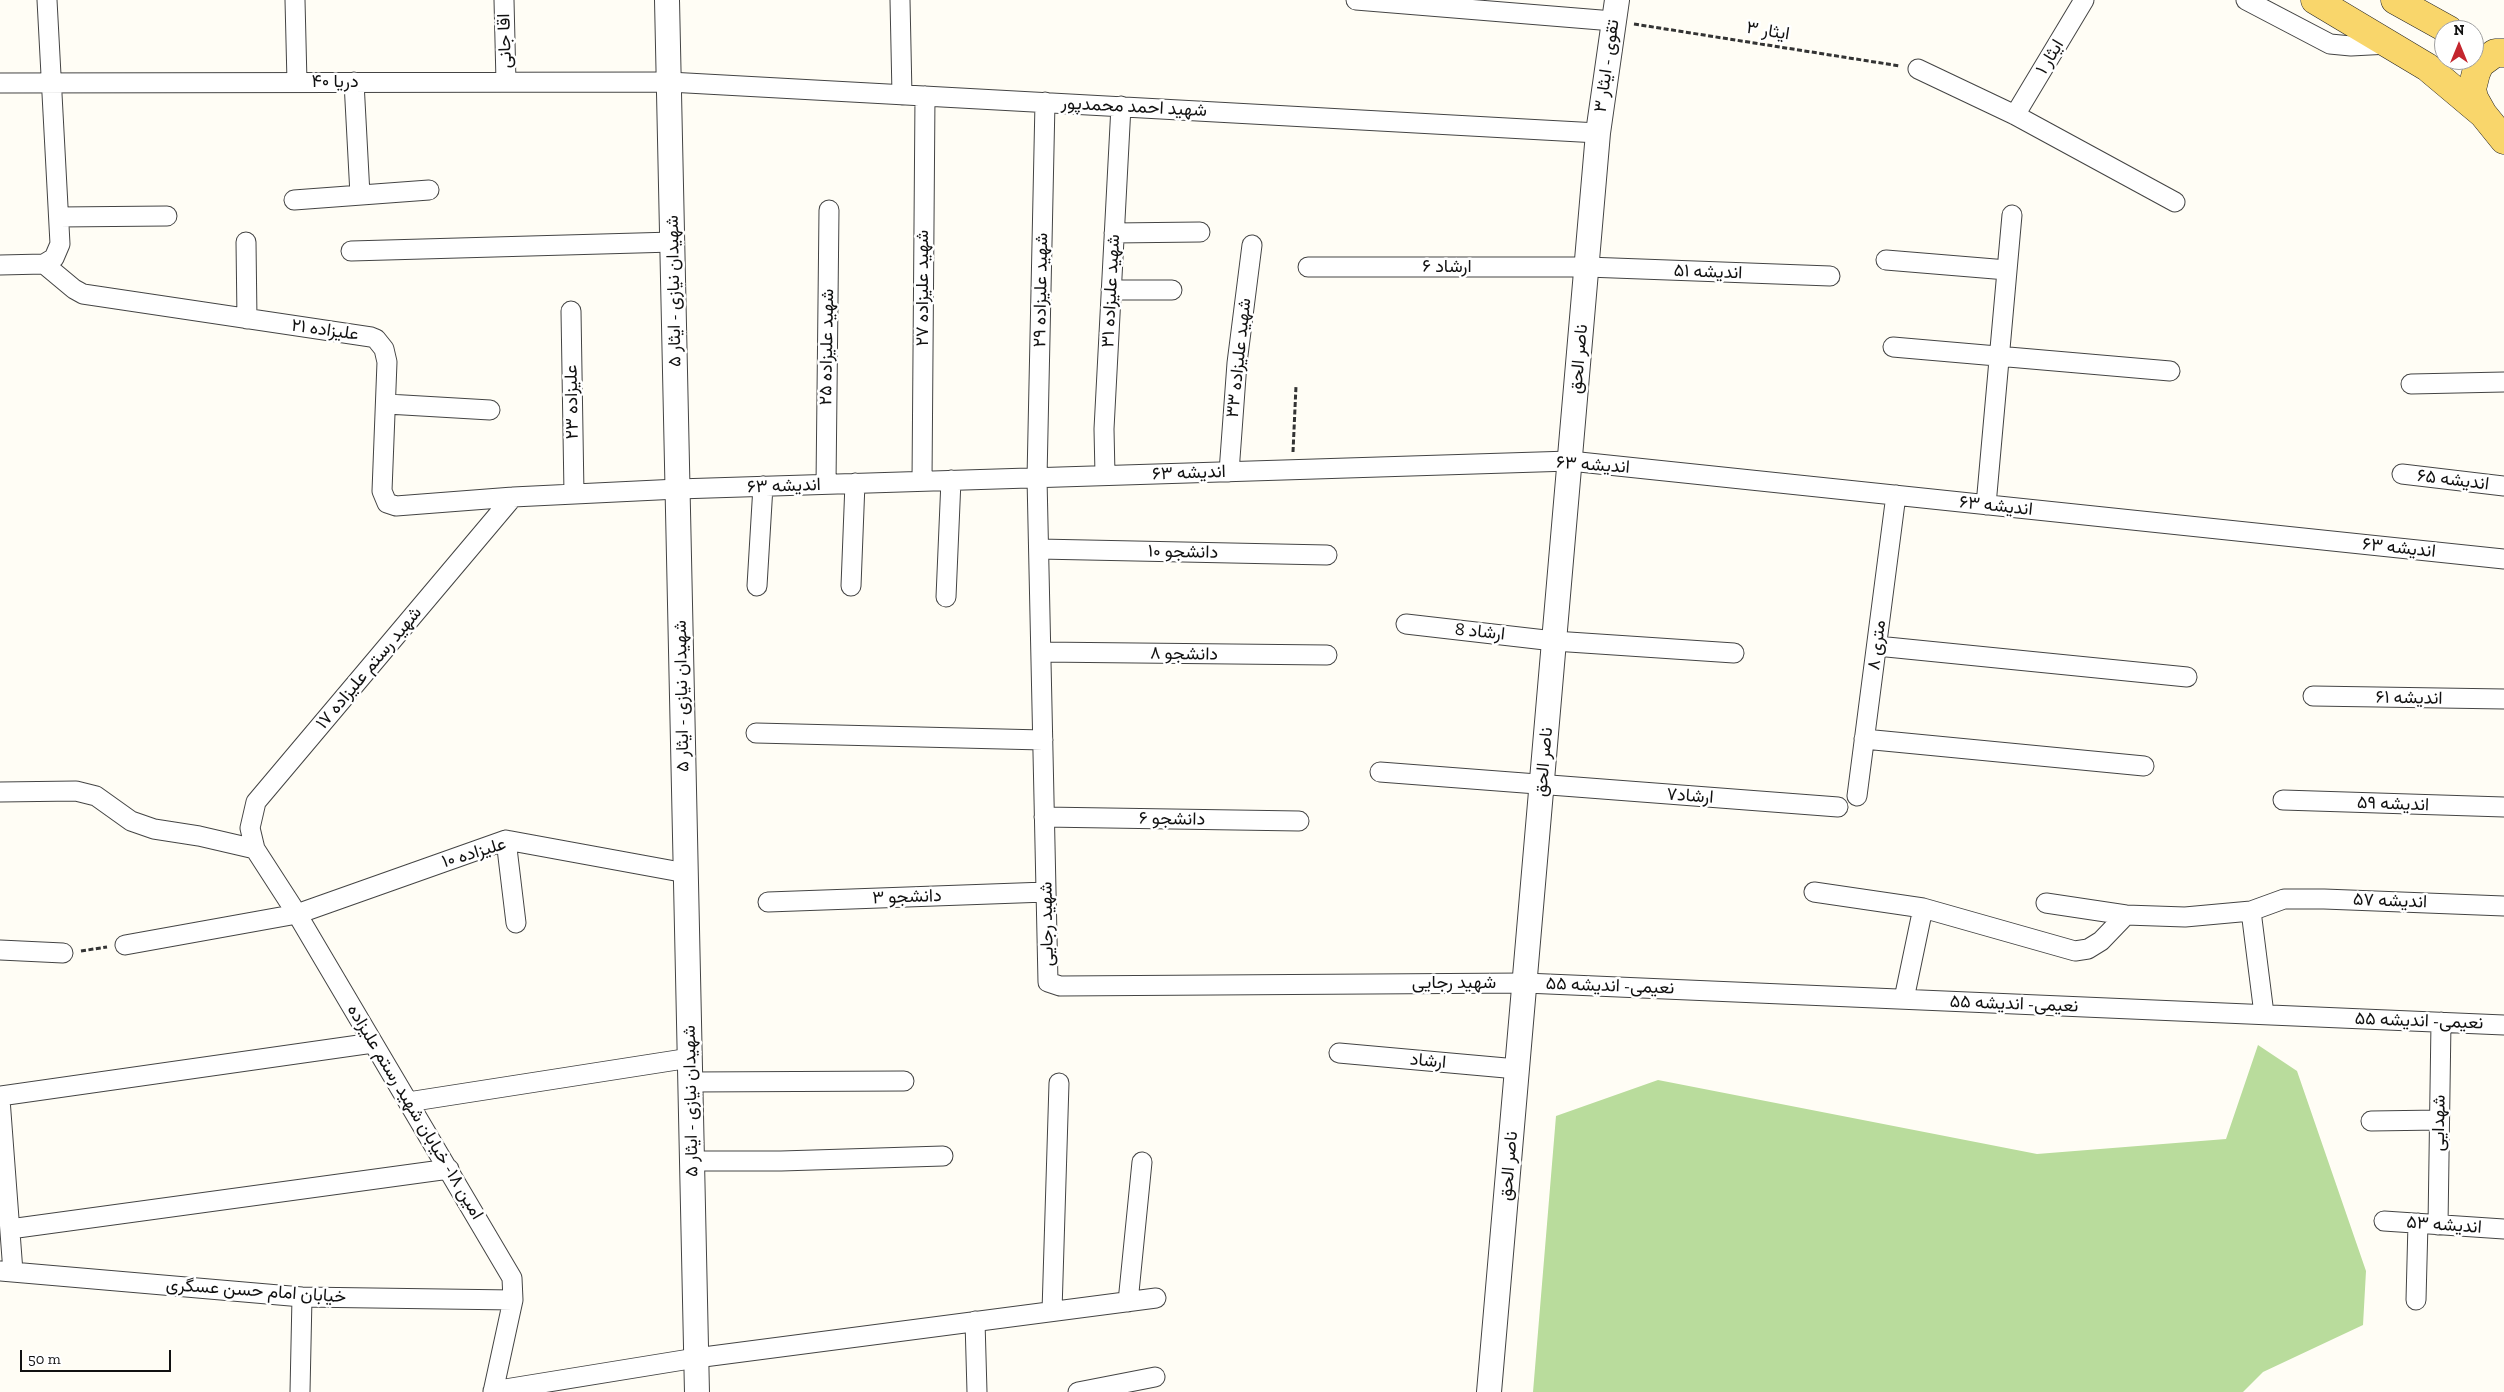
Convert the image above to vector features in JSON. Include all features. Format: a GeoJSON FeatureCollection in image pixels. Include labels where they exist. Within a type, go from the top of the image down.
{"type":"FeatureCollection","features":[{"type":"Feature","properties":{"kind":"main road"},"geometry":{"type":"LineString","coordinates":[[2315,0],[2390,44],[2434,62]]}},
{"type":"Feature","properties":{"kind":"main road"},"geometry":{"type":"LineString","coordinates":[[2395,0],[2434,22]]}},
{"type":"Feature","properties":{"kind":"main road"},"geometry":{"type":"LineString","coordinates":[[2483,114],[2474,98],[2473,84],[2480,64],[2491,50]]}},
{"type":"Feature","properties":{"kind":"main road"},"geometry":{"type":"LineString","coordinates":[[2443,70],[2504,140]]}},
{"type":"Feature","properties":{"kind":"street"},"geometry":{"type":"LineString","coordinates":[[0,265],[44,264],[54,258],[59,250],[59,217],[50,83],[47,0]]}},
{"type":"Feature","properties":{"kind":"street"},"geometry":{"type":"LineString","coordinates":[[295,0],[296,82]]}},
{"type":"Feature","properties":{"kind":"street","name":"اقا جانی"},"geometry":{"type":"LineString","coordinates":[[504,0],[506,82]]}},
{"type":"Feature","properties":{"kind":"street","name":"شهیدان نیازی - ایثار ۵"},"geometry":{"type":"LineString","coordinates":[[668,0],[697,1392]]}},
{"type":"Feature","properties":{"kind":"street"},"geometry":{"type":"LineString","coordinates":[[900,0],[902,94]]}},
{"type":"Feature","properties":{"kind":"street"},"geometry":{"type":"LineString","coordinates":[[1356,0],[1615,11]]}},
{"type":"Feature","properties":{"kind":"street","name":"ایثار ۱"},"geometry":{"type":"LineString","coordinates":[[2015,115],[2084,0]]}},
{"type":"Feature","properties":{"kind":"street"},"geometry":{"type":"LineString","coordinates":[[2246,0],[2330,44],[2351,46],[2390,44]]}},
{"type":"Feature","properties":{"kind":"street","name":"تقوی - ایثار ۳"},"geometry":{"type":"LineString","coordinates":[[1598,133],[1615,11]]}},
{"type":"Feature","properties":{"kind":"street"},"geometry":{"type":"LineString","coordinates":[[1918,69],[2015,115],[2175,202]]}},
{"type":"Feature","properties":{"kind":"street"},"geometry":{"type":"LineString","coordinates":[[354,82],[360,195]]}},
{"type":"Feature","properties":{"kind":"street","name":"دریا ۴۰"},"geometry":{"type":"LineString","coordinates":[[0,83],[669,82]]}},
{"type":"Feature","properties":{"kind":"street","name":"شهید احمد محمدپور"},"geometry":{"type":"LineString","coordinates":[[669,82],[1598,133]]}},
{"type":"Feature","properties":{"kind":"street","name":"شهید علیزاده ۲۷"},"geometry":{"type":"LineString","coordinates":[[922,482],[925,96]]}},
{"type":"Feature","properties":{"kind":"street","name":"شهید علیزاده ۲۹"},"geometry":{"type":"LineString","coordinates":[[1037,478],[1045,102]]}},
{"type":"Feature","properties":{"kind":"street","name":"شهید علیزاده ۳۱"},"geometry":{"type":"LineString","coordinates":[[1105,475],[1104,429],[1120,106]]}},
{"type":"Feature","properties":{"kind":"street","name":"ناصر الحق"},"geometry":{"type":"LineString","coordinates":[[1489,1392],[1598,133]]}},
{"type":"Feature","properties":{"kind":"street"},"geometry":{"type":"LineString","coordinates":[[294,200],[428,190]]}},
{"type":"Feature","properties":{"kind":"street","name":"شهید علیزاده ۲۵"},"geometry":{"type":"LineString","coordinates":[[826,484],[829,210]]}},
{"type":"Feature","properties":{"kind":"street"},"geometry":{"type":"LineString","coordinates":[[1986,505],[2012,215]]}},
{"type":"Feature","properties":{"kind":"street"},"geometry":{"type":"LineString","coordinates":[[59,217],[167,216]]}},
{"type":"Feature","properties":{"kind":"street"},"geometry":{"type":"LineString","coordinates":[[1114,232],[1200,232]]}},
{"type":"Feature","properties":{"kind":"street"},"geometry":{"type":"LineString","coordinates":[[246,242],[247,319]]}},
{"type":"Feature","properties":{"kind":"street"},"geometry":{"type":"LineString","coordinates":[[351,251],[672,242]]}},
{"type":"Feature","properties":{"kind":"street","name":"شهید علیزاده ۳۳"},"geometry":{"type":"LineString","coordinates":[[1229,472],[1237,362],[1252,245]]}},
{"type":"Feature","properties":{"kind":"street"},"geometry":{"type":"LineString","coordinates":[[1886,260],[2007,270]]}},
{"type":"Feature","properties":{"kind":"street","name":"علیزاده ۲۱"},"geometry":{"type":"LineString","coordinates":[[44,264],[74,289],[83,294],[376,339],[386,355],[387,404],[382,491],[387,502],[396,506],[513,497],[678,489]]}},
{"type":"Feature","properties":{"kind":"street","name":"ارشاد ۶"},"geometry":{"type":"LineString","coordinates":[[1308,267],[1587,267]]}},
{"type":"Feature","properties":{"kind":"street","name":"اندیشه ۵۱"},"geometry":{"type":"LineString","coordinates":[[1587,267],[1830,276]]}},
{"type":"Feature","properties":{"kind":"street"},"geometry":{"type":"LineString","coordinates":[[1111,290],[1172,290]]}},
{"type":"Feature","properties":{"kind":"street","name":"علیزاده ۲۳"},"geometry":{"type":"LineString","coordinates":[[571,311],[574,494]]}},
{"type":"Feature","properties":{"kind":"street"},"geometry":{"type":"LineString","coordinates":[[1893,348],[2170,371]]}},
{"type":"Feature","properties":{"kind":"street"},"geometry":{"type":"LineString","coordinates":[[2412,384],[2504,382]]}},
{"type":"Feature","properties":{"kind":"street"},"geometry":{"type":"LineString","coordinates":[[387,404],[490,410]]}},
{"type":"Feature","properties":{"kind":"street","name":"اندیشه ۶۳"},"geometry":{"type":"LineString","coordinates":[[678,489],[1570,461],[2504,559]]}},
{"type":"Feature","properties":{"kind":"street","name":"اندیشه ۶۵"},"geometry":{"type":"LineString","coordinates":[[2402,474],[2504,486]]}},
{"type":"Feature","properties":{"kind":"street","name":"شهید رجایی"},"geometry":{"type":"LineString","coordinates":[[1037,478],[1048,982],[1060,986],[1525,983]]}},
{"type":"Feature","properties":{"kind":"street"},"geometry":{"type":"LineString","coordinates":[[946,597],[952,480]]}},
{"type":"Feature","properties":{"kind":"street"},"geometry":{"type":"LineString","coordinates":[[851,586],[855,484]]}},
{"type":"Feature","properties":{"kind":"street"},"geometry":{"type":"LineString","coordinates":[[757,586],[763,486]]}},
{"type":"Feature","properties":{"kind":"street","name":"۸ متری"},"geometry":{"type":"LineString","coordinates":[[1857,796],[1896,495]]}},
{"type":"Feature","properties":{"kind":"street","name":"۱۷ شهید رستم علیزاده"},"geometry":{"type":"LineString","coordinates":[[255,849],[250,828],[256,802],[513,497]]}},
{"type":"Feature","properties":{"kind":"street","name":"دانشجو ۱۰"},"geometry":{"type":"LineString","coordinates":[[1039,549],[1327,555]]}},
{"type":"Feature","properties":{"kind":"street","name":"ارشاد 8"},"geometry":{"type":"LineString","coordinates":[[1406,624],[1554,641],[1734,653]]}},
{"type":"Feature","properties":{"kind":"street"},"geometry":{"type":"LineString","coordinates":[[1877,646],[2188,677]]}},
{"type":"Feature","properties":{"kind":"street","name":"دانشجو ۸"},"geometry":{"type":"LineString","coordinates":[[1041,652],[1327,655]]}},
{"type":"Feature","properties":{"kind":"street","name":"اندیشه ۶۱"},"geometry":{"type":"LineString","coordinates":[[2313,696],[2504,699]]}},
{"type":"Feature","properties":{"kind":"street"},"geometry":{"type":"LineString","coordinates":[[756,733],[1043,740]]}},
{"type":"Feature","properties":{"kind":"street"},"geometry":{"type":"LineString","coordinates":[[1864,739],[2144,766]]}},
{"type":"Feature","properties":{"kind":"street","name":"ارشاد۷"},"geometry":{"type":"LineString","coordinates":[[1380,772],[1838,807]]}},
{"type":"Feature","properties":{"kind":"street"},"geometry":{"type":"LineString","coordinates":[[0,792],[76,791],[96,796],[132,821],[154,829],[199,836],[255,849]]}},
{"type":"Feature","properties":{"kind":"street","name":"اندیشه ۵۹"},"geometry":{"type":"LineString","coordinates":[[2283,800],[2504,807]]}},
{"type":"Feature","properties":{"kind":"street","name":"دانشجو ۶"},"geometry":{"type":"LineString","coordinates":[[1044,817],[1299,821]]}},
{"type":"Feature","properties":{"kind":"street"},"geometry":{"type":"LineString","coordinates":[[506,840],[516,923]]}},
{"type":"Feature","properties":{"kind":"street","name":"علیزاده ۱۰"},"geometry":{"type":"LineString","coordinates":[[125,945],[296,914],[506,840],[686,873]]}},
{"type":"Feature","properties":{"kind":"street","name":"امین ۱۸- خيابان شهيد رستم عليزاده"},"geometry":{"type":"LineString","coordinates":[[255,849],[504,1261],[512,1278],[513,1300],[493,1392]]}},
{"type":"Feature","properties":{"kind":"street","name":"دانشجو ۳"},"geometry":{"type":"LineString","coordinates":[[768,902],[1046,892]]}},
{"type":"Feature","properties":{"kind":"street"},"geometry":{"type":"LineString","coordinates":[[1814,892],[1924,908],[2076,952],[2088,950],[2101,941],[2126,915]]}},
{"type":"Feature","properties":{"kind":"street","name":"اندیشه ۵۷"},"geometry":{"type":"LineString","coordinates":[[2046,903],[2126,915],[2185,917],[2251,911],[2284,899],[2324,898],[2504,906]]}},
{"type":"Feature","properties":{"kind":"street"},"geometry":{"type":"LineString","coordinates":[[1904,999],[1924,908]]}},
{"type":"Feature","properties":{"kind":"street"},"geometry":{"type":"LineString","coordinates":[[2251,911],[2264,1014]]}},
{"type":"Feature","properties":{"kind":"street"},"geometry":{"type":"LineString","coordinates":[[0,950],[63,953]]}},
{"type":"Feature","properties":{"kind":"street","name":"نعیمی- اندیشه ۵۵"},"geometry":{"type":"LineString","coordinates":[[1525,983],[2504,1025]]}},
{"type":"Feature","properties":{"kind":"street","name":"شهدایی"},"geometry":{"type":"LineString","coordinates":[[2438,1225],[2441,1022]]}},
{"type":"Feature","properties":{"kind":"street"},"geometry":{"type":"LineString","coordinates":[[7,1272],[10,1228],[0,1098],[373,1043]]}},
{"type":"Feature","properties":{"kind":"street","name":"ارشاد"},"geometry":{"type":"LineString","coordinates":[[1339,1053],[1517,1069]]}},
{"type":"Feature","properties":{"kind":"street"},"geometry":{"type":"LineString","coordinates":[[408,1102],[690,1058]]}},
{"type":"Feature","properties":{"kind":"street"},"geometry":{"type":"LineString","coordinates":[[690,1082],[904,1082]]}},
{"type":"Feature","properties":{"kind":"street"},"geometry":{"type":"LineString","coordinates":[[1052,1311],[1059,1084]]}},
{"type":"Feature","properties":{"kind":"street"},"geometry":{"type":"LineString","coordinates":[[2371,1121],[2439,1120]]}},
{"type":"Feature","properties":{"kind":"street"},"geometry":{"type":"LineString","coordinates":[[692,1160],[781,1161],[943,1156]]}},
{"type":"Feature","properties":{"kind":"street"},"geometry":{"type":"LineString","coordinates":[[1128,1302],[1142,1162]]}},
{"type":"Feature","properties":{"kind":"street"},"geometry":{"type":"LineString","coordinates":[[10,1228],[448,1169]]}},
{"type":"Feature","properties":{"kind":"street","name":"اندیشه ۵۳"},"geometry":{"type":"LineString","coordinates":[[2384,1222],[2504,1229]]}},
{"type":"Feature","properties":{"kind":"street"},"geometry":{"type":"LineString","coordinates":[[2416,1300],[2418,1224]]}},
{"type":"Feature","properties":{"kind":"street","name":"خیابان امام حسن عسگری"},"geometry":{"type":"LineString","coordinates":[[7,1272],[302,1296],[513,1300]]}},
{"type":"Feature","properties":{"kind":"street"},"geometry":{"type":"LineString","coordinates":[[300,1392],[302,1296]]}},
{"type":"Feature","properties":{"kind":"street"},"geometry":{"type":"LineString","coordinates":[[493,1392],[696,1358],[1156,1298]]}},
{"type":"Feature","properties":{"kind":"street"},"geometry":{"type":"LineString","coordinates":[[975,1321],[977,1392]]}},
{"type":"Feature","properties":{"kind":"street"},"geometry":{"type":"LineString","coordinates":[[1078,1392],[1155,1377]]}},
{"type":"Feature","properties":{"kind":"path","name":"ایثار ۳"},"geometry":{"type":"LineString","coordinates":[[1615,11],[1918,69]]}},
{"type":"Feature","properties":{"kind":"path"},"geometry":{"type":"LineString","coordinates":[[1292,470],[1296,386]]}},
{"type":"Feature","properties":{"kind":"path"},"geometry":{"type":"LineString","coordinates":[[63,953],[125,945]]}},
{"type":"Feature","properties":{"kind":"green space"},"geometry":{"type":"Polygon","coordinates":[[[2258,1045],[2297,1071],[2366,1271],[2363,1325],[2263,1372],[2243,1392],[1533,1392],[1556,1116],[1658,1080],[2037,1154],[2226,1139],[2258,1045]]]}}]}
